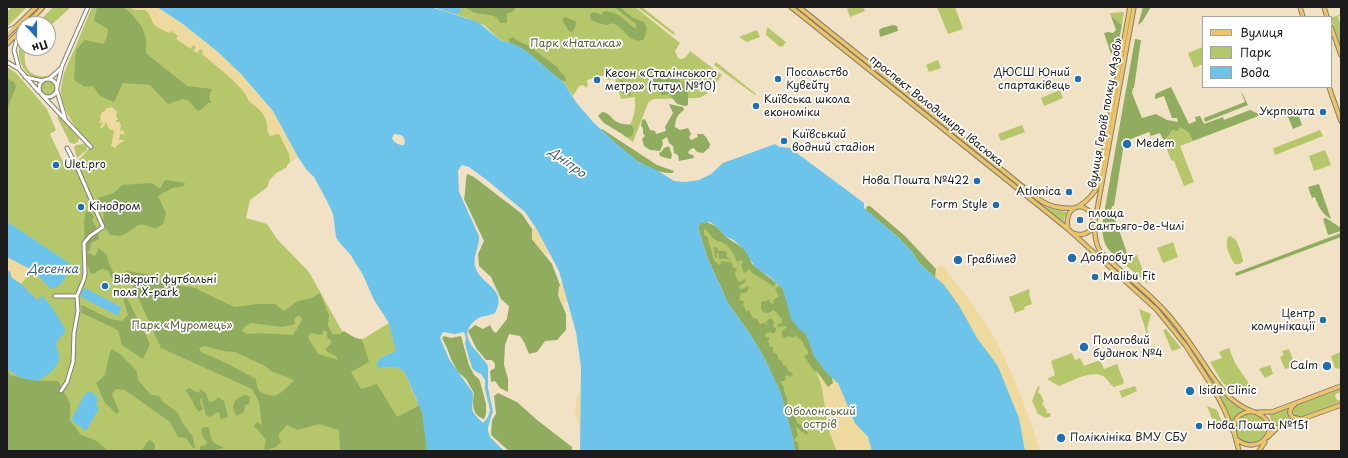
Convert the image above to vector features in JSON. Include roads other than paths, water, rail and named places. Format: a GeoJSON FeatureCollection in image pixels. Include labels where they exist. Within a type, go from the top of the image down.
{"type":"FeatureCollection","features":[{"type":"Feature","properties":{"kind":"main road"},"geometry":{"type":"LineString","coordinates":[[27,16],[36,7]]}},
{"type":"Feature","properties":{"kind":"main road"},"geometry":{"type":"LineString","coordinates":[[35,16],[43,7]]}},
{"type":"Feature","properties":{"kind":"main road","name":"проспект Володимира Івасюка"},"geometry":{"type":"LineString","coordinates":[[791,7],[822,28],[1037,198],[1050,206],[1058,208],[1077,208]]}},
{"type":"Feature","properties":{"kind":"main road","name":"проспект Володимира Івасюка"},"geometry":{"type":"LineString","coordinates":[[799,7],[822,28],[1068,230]]}},
{"type":"Feature","properties":{"kind":"main road","name":"вулиця Героїв полку «Азов»"},"geometry":{"type":"LineString","coordinates":[[1077,208],[1092,195],[1098,185],[1130,7]]}},
{"type":"Feature","properties":{"kind":"main road","name":"вулиця Героїв полку «Азов»"},"geometry":{"type":"LineString","coordinates":[[1094,224],[1134,7]]}},
{"type":"Feature","properties":{"kind":"main road"},"geometry":{"type":"LineString","coordinates":[[7,36],[16,27]]}},
{"type":"Feature","properties":{"kind":"main road"},"geometry":{"type":"LineString","coordinates":[[1332,30],[1341,55]]}},
{"type":"Feature","properties":{"kind":"main road"},"geometry":{"type":"LineString","coordinates":[[7,44],[16,35]]}},
{"type":"Feature","properties":{"kind":"main road"},"geometry":{"type":"LineString","coordinates":[[1329,88],[1341,121]]}},
{"type":"Feature","properties":{"kind":"main road"},"geometry":{"type":"LineString","coordinates":[[1236,439],[1241,443],[1256,446],[1267,439],[1269,432],[1267,421],[1261,415],[1239,405],[1224,392],[1162,307],[1101,251],[1095,239],[1092,214],[1085,208],[1077,208],[1071,211],[1067,218],[1068,230],[1157,310],[1192,354],[1224,408],[1234,433],[1239,451]]}},
{"type":"Feature","properties":{"kind":"main road"},"geometry":{"type":"LineString","coordinates":[[1072,233],[1081,235],[1086,234],[1094,224]]}},
{"type":"Feature","properties":{"kind":"main road"},"geometry":{"type":"LineString","coordinates":[[1234,433],[1234,424],[1236,419],[1244,413],[1270,412],[1341,386]]}},
{"type":"Feature","properties":{"kind":"main road"},"geometry":{"type":"LineString","coordinates":[[1296,403],[1291,408],[1290,413],[1296,419],[1301,419]]}},
{"type":"Feature","properties":{"kind":"main road"},"geometry":{"type":"LineString","coordinates":[[1259,451],[1277,428],[1341,405]]}},
{"type":"Feature","properties":{"kind":"street"},"geometry":{"type":"LineString","coordinates":[[25,77],[43,80],[49,79],[58,72],[88,7]]}},
{"type":"Feature","properties":{"kind":"street"},"geometry":{"type":"LineString","coordinates":[[7,31],[16,27]]}},
{"type":"Feature","properties":{"kind":"street"},"geometry":{"type":"LineString","coordinates":[[16,43],[14,50],[19,69],[55,110],[66,119],[91,147]]}},
{"type":"Feature","properties":{"kind":"street"},"geometry":{"type":"LineString","coordinates":[[7,62],[19,69]]}},
{"type":"Feature","properties":{"kind":"street"},"geometry":{"type":"LineString","coordinates":[[41,94],[51,97],[56,94],[62,66]]}},
{"type":"Feature","properties":{"kind":"street"},"geometry":{"type":"LineString","coordinates":[[49,79],[54,82],[57,89],[66,119]]}},
{"type":"Feature","properties":{"kind":"street"},"geometry":{"type":"LineString","coordinates":[[41,94],[39,85],[43,80]]}},
{"type":"Feature","properties":{"kind":"street"},"geometry":{"type":"LineString","coordinates":[[61,390],[67,382],[73,362],[74,333],[78,311],[77,296],[84,279],[85,241],[103,228],[77,167],[67,148]]}},
{"type":"Feature","properties":{"kind":"street"},"geometry":{"type":"LineString","coordinates":[[55,296],[77,296]]}},
{"type":"Feature","properties":{"kind":"water","name":"Дніпро"},"geometry":{"type":"Polygon","coordinates":[[[157,7],[431,7],[478,22],[500,40],[514,44],[525,50],[564,83],[576,102],[593,122],[617,144],[640,163],[655,169],[674,181],[685,182],[699,180],[711,174],[723,163],[775,144],[779,147],[790,148],[864,203],[864,208],[898,237],[912,252],[920,264],[944,285],[959,306],[977,338],[997,365],[1019,418],[1025,451],[872,451],[868,437],[855,423],[838,383],[826,372],[814,356],[806,334],[799,329],[791,319],[783,289],[770,277],[755,267],[743,248],[732,239],[726,237],[710,222],[701,223],[698,227],[708,259],[728,303],[750,334],[765,359],[781,393],[795,451],[580,451],[581,367],[576,332],[559,271],[536,228],[525,212],[488,181],[469,167],[462,165],[458,170],[459,192],[479,236],[474,261],[476,269],[479,275],[497,293],[498,298],[498,305],[495,313],[477,319],[470,326],[467,332],[470,344],[488,366],[488,388],[493,411],[488,431],[490,437],[504,451],[427,451],[422,412],[405,373],[396,367],[379,368],[377,366],[380,358],[396,351],[389,323],[374,300],[363,275],[350,254],[336,237],[333,214],[314,177],[306,169],[298,157],[273,111],[241,74],[218,52],[183,24],[157,7]],[[394,134],[392,138],[394,141],[404,145],[405,140],[403,136],[394,134]],[[443,332],[440,338],[449,359],[473,393],[472,410],[483,423],[488,417],[490,410],[485,389],[485,380],[481,374],[472,368],[465,344],[466,338],[464,332],[455,334],[443,332]]]}},
{"type":"Feature","properties":{"kind":"water"},"geometry":{"type":"Polygon","coordinates":[[[433,7],[460,7],[461,10],[456,14],[433,7]]]}},
{"type":"Feature","properties":{"kind":"water","name":"Десенка"},"geometry":{"type":"Polygon","coordinates":[[[7,222],[69,263],[70,266],[64,280],[58,286],[51,289],[32,270],[7,257],[7,222]]]}},
{"type":"Feature","properties":{"kind":"water"},"geometry":{"type":"Polygon","coordinates":[[[7,270],[10,272],[12,278],[21,284],[37,300],[42,296],[49,303],[65,329],[65,332],[58,339],[56,344],[59,359],[56,367],[38,381],[21,378],[7,369],[7,270]]]}},
{"type":"Feature","properties":{"kind":"water"},"geometry":{"type":"Polygon","coordinates":[[[85,288],[121,307],[118,316],[81,297],[82,291],[85,288]]]}},
{"type":"Feature","properties":{"kind":"water"},"geometry":{"type":"Polygon","coordinates":[[[92,392],[98,398],[96,404],[99,408],[86,431],[71,420],[85,394],[92,392]]]}},
{"type":"Feature","properties":{"kind":"place","name":"Посольство Кувейту"},"geometry":{"type":"Point","coordinates":[778,79]}},
{"type":"Feature","properties":{"kind":"place","name":"ДЮСШ Юний спартаківець"},"geometry":{"type":"Point","coordinates":[1078,79]}},
{"type":"Feature","properties":{"kind":"place","name":"Кесон «Сталінського метро» (титул №10)"},"geometry":{"type":"Point","coordinates":[597,80]}},
{"type":"Feature","properties":{"kind":"place","name":"Київська школа економіки"},"geometry":{"type":"Point","coordinates":[756,106]}},
{"type":"Feature","properties":{"kind":"place","name":"Укрпошта"},"geometry":{"type":"Point","coordinates":[1323,112]}},
{"type":"Feature","properties":{"kind":"place","name":"Київський водний стадіон"},"geometry":{"type":"Point","coordinates":[784,141]}},
{"type":"Feature","properties":{"kind":"place","name":"Medem"},"geometry":{"type":"Point","coordinates":[1127,144]}},
{"type":"Feature","properties":{"kind":"place","name":"Ulet.pro"},"geometry":{"type":"Point","coordinates":[56,165]}},
{"type":"Feature","properties":{"kind":"place","name":"Нова Пошта №422"},"geometry":{"type":"Point","coordinates":[977,181]}},
{"type":"Feature","properties":{"kind":"place","name":"Atlonica"},"geometry":{"type":"Point","coordinates":[1069,192]}},
{"type":"Feature","properties":{"kind":"place","name":"Form Style"},"geometry":{"type":"Point","coordinates":[996,205]}},
{"type":"Feature","properties":{"kind":"place","name":"Кінодром"},"geometry":{"type":"Point","coordinates":[81,207]}},
{"type":"Feature","properties":{"kind":"place","name":"площа Сантьяго-де-Чилі"},"geometry":{"type":"Point","coordinates":[1080,220]}},
{"type":"Feature","properties":{"kind":"place","name":"Добробут"},"geometry":{"type":"Point","coordinates":[1072,258]}},
{"type":"Feature","properties":{"kind":"place","name":"Гравімед"},"geometry":{"type":"Point","coordinates":[958,260]}},
{"type":"Feature","properties":{"kind":"place","name":"Malibu Fit"},"geometry":{"type":"Point","coordinates":[1095,277]}},
{"type":"Feature","properties":{"kind":"place","name":"Відкриті футбольні поля X-park"},"geometry":{"type":"Point","coordinates":[105,286]}},
{"type":"Feature","properties":{"kind":"place","name":"Центр комунікації"},"geometry":{"type":"Point","coordinates":[1323,320]}},
{"type":"Feature","properties":{"kind":"place","name":"Пологовий будинок №4"},"geometry":{"type":"Point","coordinates":[1084,347]}},
{"type":"Feature","properties":{"kind":"place","name":"Calm"},"geometry":{"type":"Point","coordinates":[1327,366]}},
{"type":"Feature","properties":{"kind":"place","name":"Isida Clinic"},"geometry":{"type":"Point","coordinates":[1190,391]}},
{"type":"Feature","properties":{"kind":"place","name":"Нова Пошта №151"},"geometry":{"type":"Point","coordinates":[1199,426]}},
{"type":"Feature","properties":{"kind":"place","name":"Поліклініка ВМУ СБУ"},"geometry":{"type":"Point","coordinates":[1061,438]}},
{"type":"Feature","properties":{"kind":"park label","name":"Парк «Наталка»"},"geometry":{"type":"Point","coordinates":[576,44]}},
{"type":"Feature","properties":{"kind":"park label","name":"Парк «Муромець»"},"geometry":{"type":"Point","coordinates":[182,326]}},
{"type":"Feature","properties":{"kind":"park label","name":"Оболонський острів"},"geometry":{"type":"Point","coordinates":[820,418]}}]}
